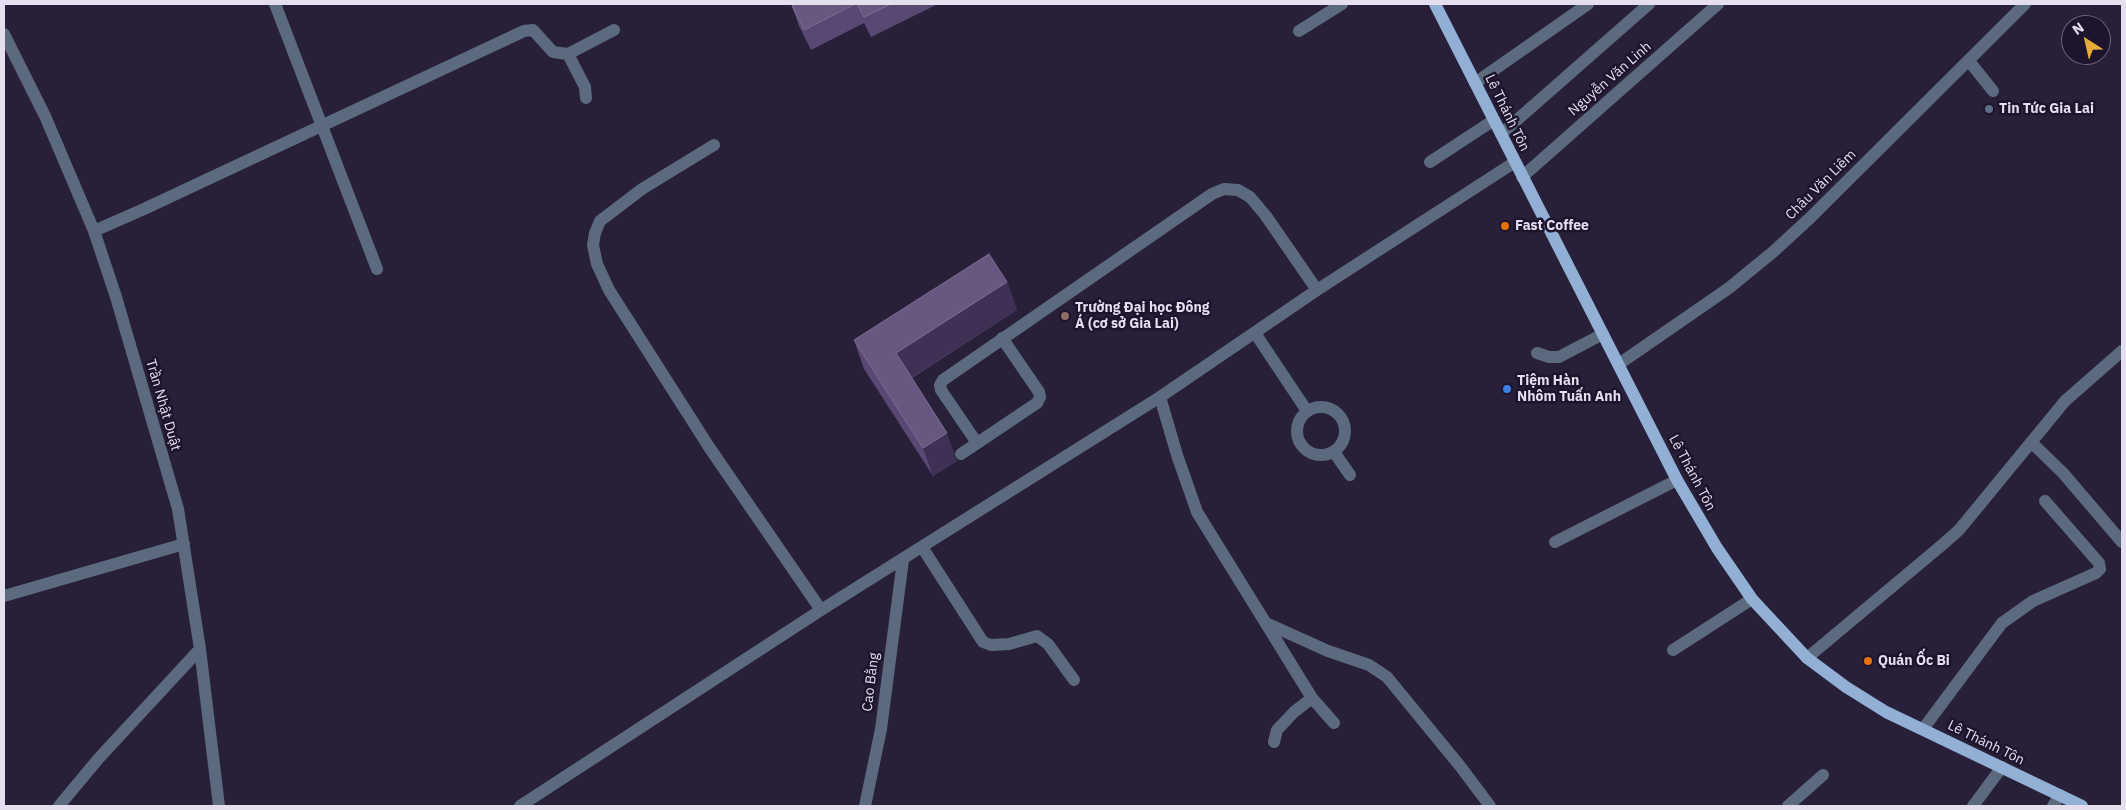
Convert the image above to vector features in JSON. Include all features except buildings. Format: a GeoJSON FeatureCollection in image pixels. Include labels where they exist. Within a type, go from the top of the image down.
{"type":"FeatureCollection","features":[{"type":"Feature","properties":{"kind":"main road","name":"Lê Thánh Tôn"},"geometry":{"type":"LineString","coordinates":[[1435,4],[1677,480],[1716,548],[1752,599],[1807,658],[1846,687],[1886,712],[2002,767],[2056,801],[2082,806]]}},
{"type":"Feature","properties":{"kind":"street"},"geometry":{"type":"LineString","coordinates":[[276,4],[377,269]]}},
{"type":"Feature","properties":{"kind":"street"},"geometry":{"type":"LineString","coordinates":[[1299,31],[1342,4]]}},
{"type":"Feature","properties":{"kind":"street"},"geometry":{"type":"LineString","coordinates":[[1475,83],[1588,4]]}},
{"type":"Feature","properties":{"kind":"street"},"geometry":{"type":"LineString","coordinates":[[1501,134],[1649,4]]}},
{"type":"Feature","properties":{"kind":"street","name":"Nguyễn Văn Linh"},"geometry":{"type":"LineString","coordinates":[[1522,176],[1718,4]]}},
{"type":"Feature","properties":{"kind":"street","name":"Châu Văn Liêm"},"geometry":{"type":"LineString","coordinates":[[1619,364],[1729,288],[1773,252],[1810,218],[2026,4]]}},
{"type":"Feature","properties":{"kind":"street"},"geometry":{"type":"LineString","coordinates":[[94,230],[144,209],[529,30],[533,30],[553,52],[568,54],[614,30]]}},
{"type":"Feature","properties":{"kind":"street","name":"Trần Nhật Duật"},"geometry":{"type":"LineString","coordinates":[[4,34],[45,116],[94,230],[116,297],[178,509],[200,649],[218,806]]}},
{"type":"Feature","properties":{"kind":"street"},"geometry":{"type":"LineString","coordinates":[[568,54],[585,87],[586,98]]}},
{"type":"Feature","properties":{"kind":"street"},"geometry":{"type":"LineString","coordinates":[[1969,61],[1993,92]]}},
{"type":"Feature","properties":{"kind":"street"},"geometry":{"type":"LineString","coordinates":[[1430,162],[1494,120]]}},
{"type":"Feature","properties":{"kind":"street"},"geometry":{"type":"LineString","coordinates":[[714,145],[642,189],[600,221],[594,233],[593,245],[597,264],[609,290],[709,447],[821,610]]}},
{"type":"Feature","properties":{"kind":"street"},"geometry":{"type":"LineString","coordinates":[[520,806],[821,610],[1160,397],[1317,290],[1515,162]]}},
{"type":"Feature","properties":{"kind":"street"},"geometry":{"type":"LineString","coordinates":[[978,443],[941,390],[940,385],[943,380],[1212,194],[1224,189],[1238,190],[1250,197],[1266,216],[1317,290]]}},
{"type":"Feature","properties":{"kind":"street"},"geometry":{"type":"LineString","coordinates":[[1255,332],[1307,411]]}},
{"type":"Feature","properties":{"kind":"street"},"geometry":{"type":"LineString","coordinates":[[1537,353],[1559,358],[1603,334]]}},
{"type":"Feature","properties":{"kind":"street"},"geometry":{"type":"LineString","coordinates":[[961,454],[1037,403],[1040,397],[1039,392],[1002,338]]}},
{"type":"Feature","properties":{"kind":"street"},"geometry":{"type":"LineString","coordinates":[[1807,658],[1959,530],[2065,401],[2122,351]]}},
{"type":"Feature","properties":{"kind":"street"},"geometry":{"type":"LineString","coordinates":[[1160,397],[1177,456],[1197,512],[1312,698],[1334,723]]}},
{"type":"Feature","properties":{"kind":"street"},"geometry":{"type":"LineString","coordinates":[[1316,407],[1326,407],[1335,411],[1342,418],[1346,426],[1345,436],[1341,445],[1334,452],[1326,456],[1316,456],[1307,452],[1300,445],[1297,427],[1300,418],[1307,411],[1316,407]]}},
{"type":"Feature","properties":{"kind":"street"},"geometry":{"type":"LineString","coordinates":[[2031,442],[2063,472],[2122,542]]}},
{"type":"Feature","properties":{"kind":"street"},"geometry":{"type":"LineString","coordinates":[[1334,452],[1350,475]]}},
{"type":"Feature","properties":{"kind":"street"},"geometry":{"type":"LineString","coordinates":[[1555,542],[1677,480]]}},
{"type":"Feature","properties":{"kind":"street"},"geometry":{"type":"LineString","coordinates":[[1923,729],[2002,623],[2033,601],[2096,573],[2100,568],[2099,563],[2045,501]]}},
{"type":"Feature","properties":{"kind":"street"},"geometry":{"type":"LineString","coordinates":[[4,596],[184,544]]}},
{"type":"Feature","properties":{"kind":"street"},"geometry":{"type":"LineString","coordinates":[[922,547],[983,642],[991,645],[1008,644],[1037,636],[1048,644],[1074,680]]}},
{"type":"Feature","properties":{"kind":"street","name":"Cao Bằng"},"geometry":{"type":"LineString","coordinates":[[865,806],[881,729],[903,560]]}},
{"type":"Feature","properties":{"kind":"street"},"geometry":{"type":"LineString","coordinates":[[1673,650],[1752,599]]}},
{"type":"Feature","properties":{"kind":"street"},"geometry":{"type":"LineString","coordinates":[[1268,624],[1328,651],[1368,665],[1387,678],[1460,766],[1490,806]]}},
{"type":"Feature","properties":{"kind":"street"},"geometry":{"type":"LineString","coordinates":[[59,806],[99,758],[200,649]]}},
{"type":"Feature","properties":{"kind":"street"},"geometry":{"type":"LineString","coordinates":[[1274,742],[1277,730],[1294,712],[1312,698]]}},
{"type":"Feature","properties":{"kind":"street"},"geometry":{"type":"LineString","coordinates":[[1973,806],[2002,767]]}},
{"type":"Feature","properties":{"kind":"street"},"geometry":{"type":"LineString","coordinates":[[1788,806],[1823,775]]}},
{"type":"Feature","properties":{"kind":"place","name":"Tin Tức Gia Lai"},"geometry":{"type":"Point","coordinates":[1989,109]}},
{"type":"Feature","properties":{"kind":"place","name":"Fast Coffee"},"geometry":{"type":"Point","coordinates":[1505,226]}},
{"type":"Feature","properties":{"kind":"place","name":"Trường Đại học Đông Á (cơ sở Gia Lai)"},"geometry":{"type":"Point","coordinates":[1065,316]}},
{"type":"Feature","properties":{"kind":"place","name":"Tiệm Hàn Nhôm Tuấn Anh"},"geometry":{"type":"Point","coordinates":[1507,389]}},
{"type":"Feature","properties":{"kind":"place","name":"Quán Ốc Bi"},"geometry":{"type":"Point","coordinates":[1868,661]}}]}
